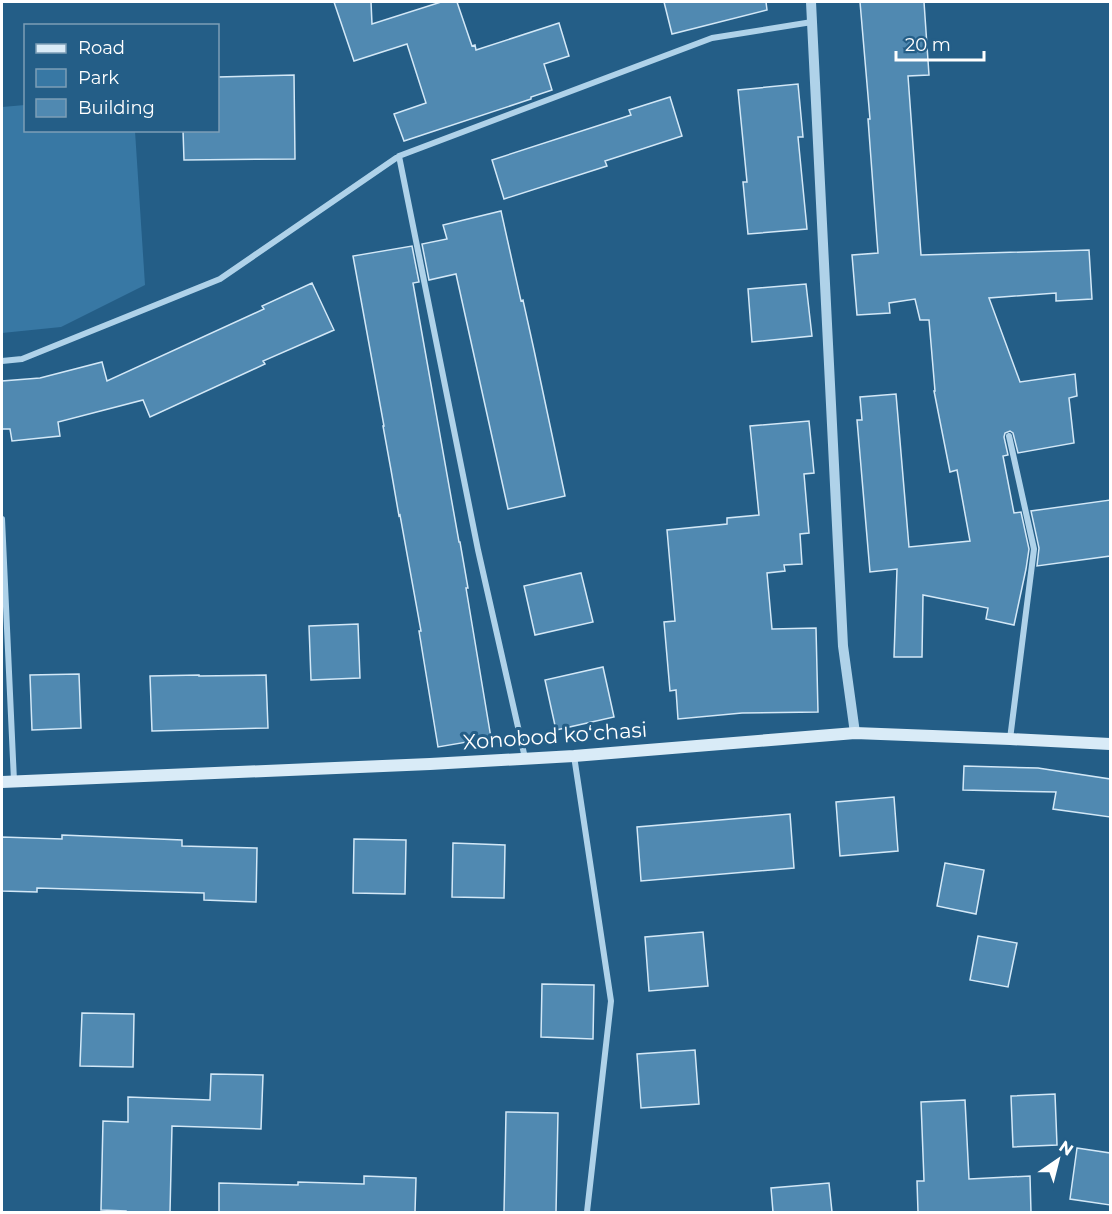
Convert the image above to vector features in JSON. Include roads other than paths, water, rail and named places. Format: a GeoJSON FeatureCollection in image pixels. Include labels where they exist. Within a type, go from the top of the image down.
{"type":"FeatureCollection","features":[{"type":"Feature","properties":{"kind":"main road","name":"Xonobod koʻchasi"},"geometry":{"type":"LineString","coordinates":[[8,781],[430,764],[574,756],[855,734],[1010,738],[1110,744]]}},
{"type":"Feature","properties":{"kind":"street"},"geometry":{"type":"LineString","coordinates":[[811,2],[843,646],[855,734]]}},
{"type":"Feature","properties":{"kind":"street"},"geometry":{"type":"LineString","coordinates":[[2,360],[22,359],[220,279],[399,156],[712,39],[812,22]]}},
{"type":"Feature","properties":{"kind":"street"},"geometry":{"type":"LineString","coordinates":[[399,156],[478,550],[525,758]]}},
{"type":"Feature","properties":{"kind":"street"},"geometry":{"type":"LineString","coordinates":[[1009,436],[1034,549],[1010,738]]}},
{"type":"Feature","properties":{"kind":"street"},"geometry":{"type":"LineString","coordinates":[[2,519],[8,781]]}},
{"type":"Feature","properties":{"kind":"street"},"geometry":{"type":"LineString","coordinates":[[574,756],[611,1001],[587,1212]]}}]}
